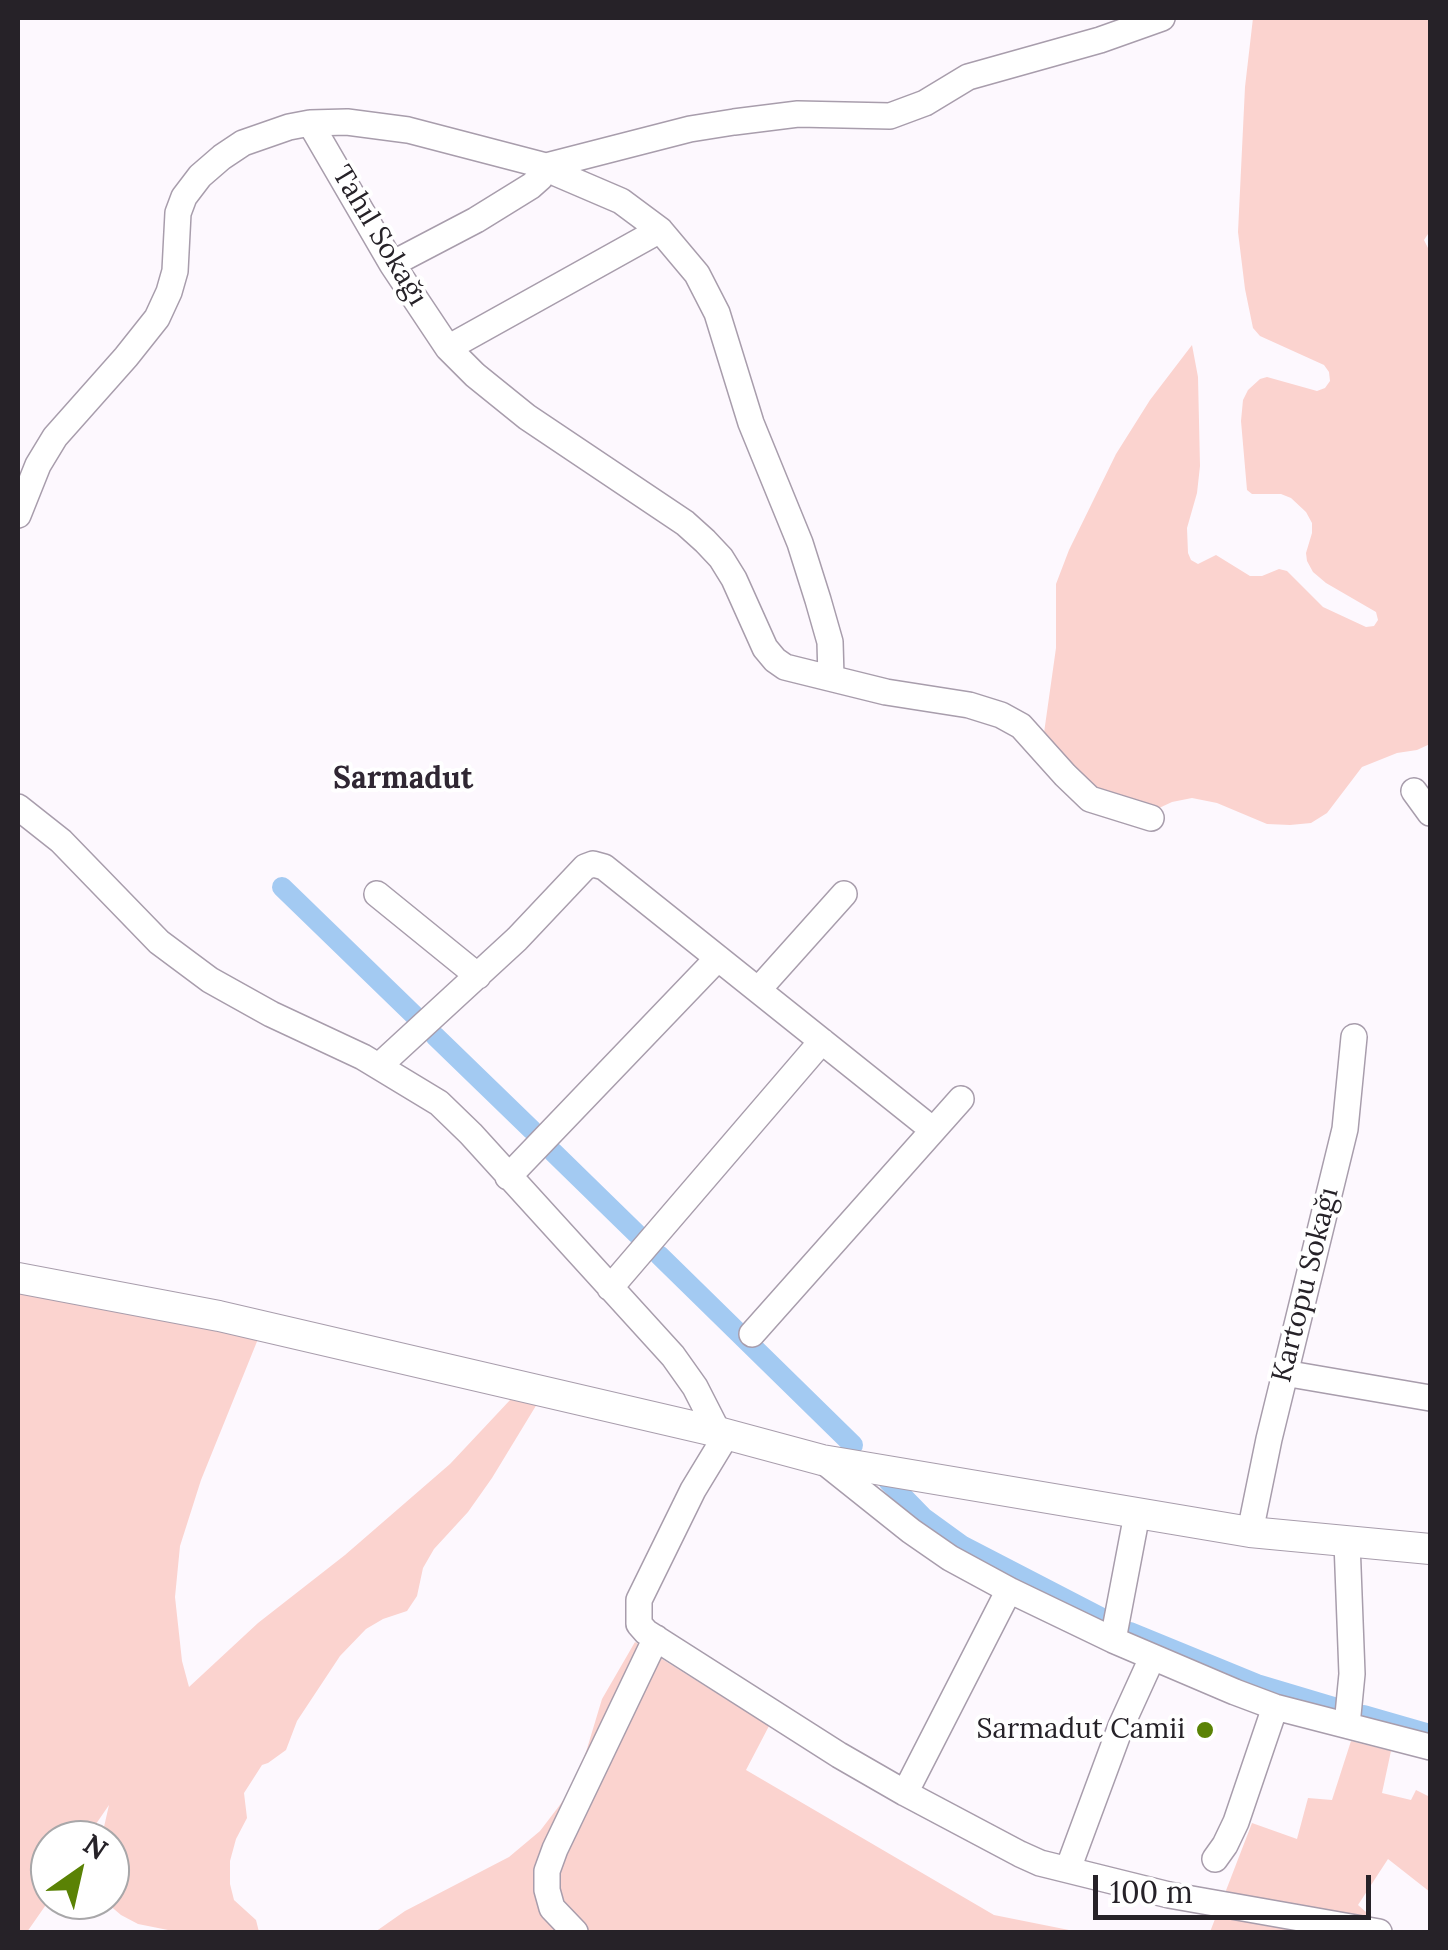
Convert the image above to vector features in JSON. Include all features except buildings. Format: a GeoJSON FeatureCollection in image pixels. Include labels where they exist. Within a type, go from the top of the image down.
{"type":"FeatureCollection","features":[{"type":"Feature","properties":{"kind":"main road"},"geometry":{"type":"LineString","coordinates":[[18,1278],[219,1316],[723,1433],[822,1460],[1250,1532],[1430,1549]]}},
{"type":"Feature","properties":{"kind":"street","name":"Tahıl Sokağı"},"geometry":{"type":"LineString","coordinates":[[1151,818],[1090,798],[1020,726],[1001,715],[886,692],[785,667],[775,660],[765,648],[734,579],[705,541],[685,523],[528,417],[448,348],[392,264],[310,123],[347,122],[408,130],[546,166],[690,129],[734,122],[798,114],[890,116],[926,103],[968,78],[1162,18]]}},
{"type":"Feature","properties":{"kind":"street"},"geometry":{"type":"LineString","coordinates":[[18,515],[38,465],[55,437],[156,318],[175,271],[178,212],[184,197],[200,176],[243,143],[310,123]]}},
{"type":"Feature","properties":{"kind":"street"},"geometry":{"type":"LineString","coordinates":[[392,264],[520,193],[540,178],[546,166],[621,201],[660,230],[696,274],[717,313],[751,423],[800,543],[818,600],[830,642],[831,677]]}},
{"type":"Feature","properties":{"kind":"street"},"geometry":{"type":"LineString","coordinates":[[448,348],[660,230]]}},
{"type":"Feature","properties":{"kind":"street"},"geometry":{"type":"LineString","coordinates":[[1414,791],[1430,813]]}},
{"type":"Feature","properties":{"kind":"street"},"geometry":{"type":"LineString","coordinates":[[18,807],[61,841],[159,942],[183,961],[237,996],[380,1066],[439,1103],[673,1356],[723,1433],[640,1600],[637,1614],[646,1632],[838,1754],[1020,1854],[1169,1895],[1379,1932]]}},
{"type":"Feature","properties":{"kind":"street"},"geometry":{"type":"LineString","coordinates":[[380,1066],[517,939],[585,867],[593,864],[604,867],[933,1130]]}},
{"type":"Feature","properties":{"kind":"street"},"geometry":{"type":"LineString","coordinates":[[377,894],[478,976]]}},
{"type":"Feature","properties":{"kind":"street"},"geometry":{"type":"LineString","coordinates":[[758,990],[844,894]]}},
{"type":"Feature","properties":{"kind":"street"},"geometry":{"type":"LineString","coordinates":[[508,1177],[718,958]]}},
{"type":"Feature","properties":{"kind":"street","name":"Kartopu Sokağı"},"geometry":{"type":"LineString","coordinates":[[1250,1532],[1284,1374],[1345,1128],[1354,1037]]}},
{"type":"Feature","properties":{"kind":"street"},"geometry":{"type":"LineString","coordinates":[[610,1288],[822,1041]]}},
{"type":"Feature","properties":{"kind":"street"},"geometry":{"type":"LineString","coordinates":[[752,1334],[961,1099]]}},
{"type":"Feature","properties":{"kind":"street"},"geometry":{"type":"LineString","coordinates":[[1284,1374],[1430,1398]]}},
{"type":"Feature","properties":{"kind":"street"},"geometry":{"type":"LineString","coordinates":[[822,1460],[962,1565],[1113,1640],[1276,1706],[1430,1747]]}},
{"type":"Feature","properties":{"kind":"street"},"geometry":{"type":"LineString","coordinates":[[1113,1640],[1138,1514]]}},
{"type":"Feature","properties":{"kind":"street"},"geometry":{"type":"LineString","coordinates":[[1347,1542],[1352,1674],[1348,1724]]}},
{"type":"Feature","properties":{"kind":"street"},"geometry":{"type":"LineString","coordinates":[[905,1792],[1009,1590]]}},
{"type":"Feature","properties":{"kind":"street"},"geometry":{"type":"LineString","coordinates":[[574,1932],[552,1908],[547,1871],[656,1638]]}},
{"type":"Feature","properties":{"kind":"street"},"geometry":{"type":"LineString","coordinates":[[1068,1869],[1121,1726],[1152,1658]]}},
{"type":"Feature","properties":{"kind":"street"},"geometry":{"type":"LineString","coordinates":[[1215,1859],[1236,1822],[1276,1706]]}},
{"type":"Feature","properties":{"kind":"shaded area"},"geometry":{"type":"Polygon","coordinates":[[[1253,18],[1430,18],[1430,231],[1424,240],[1430,252],[1430,744],[1362,767],[1327,813],[1311,823],[1290,825],[1267,824],[1217,803],[1192,798],[1157,809],[1100,796],[1043,740],[1056,648],[1056,584],[1116,454],[1192,345],[1198,377],[1200,466],[1187,528],[1191,560],[1198,564],[1216,555],[1250,576],[1279,569],[1287,571],[1323,607],[1366,627],[1374,626],[1378,620],[1376,612],[1313,572],[1306,553],[1312,523],[1306,512],[1281,494],[1252,494],[1247,490],[1241,421],[1248,390],[1267,377],[1317,391],[1330,381],[1324,365],[1260,336],[1253,328],[1238,232],[1245,87],[1253,18]]]}},
{"type":"Feature","properties":{"kind":"shaded area"},"geometry":{"type":"Polygon","coordinates":[[[18,1293],[258,1339],[201,1480],[180,1546],[175,1597],[189,1687],[258,1623],[345,1555],[450,1464],[511,1399],[537,1404],[468,1512],[434,1549],[423,1568],[417,1596],[407,1611],[366,1629],[340,1656],[297,1721],[286,1750],[262,1765],[244,1793],[247,1818],[230,1861],[230,1884],[234,1900],[256,1920],[259,1932],[178,1932],[130,1920],[130,1820],[106,1820],[109,1805],[99,1820],[30,1820],[30,1920],[35,1920],[27,1932],[18,1932],[18,1293]]]}},
{"type":"Feature","properties":{"kind":"shaded area"},"geometry":{"type":"Polygon","coordinates":[[[635,1642],[769,1726],[746,1770],[994,1915],[1079,1932],[375,1932],[405,1911],[509,1857],[540,1831],[569,1793],[602,1699],[635,1642]]]}},
{"type":"Feature","properties":{"kind":"shaded area"},"geometry":{"type":"Polygon","coordinates":[[[1351,1741],[1391,1751],[1382,1793],[1411,1800],[1416,1790],[1430,1797],[1430,1892],[1388,1859],[1358,1905],[1389,1932],[1210,1932],[1252,1823],[1297,1839],[1308,1798],[1332,1800],[1351,1741]]]}},
{"type":"Feature","properties":{"kind":"waterway"},"geometry":{"type":"LineString","coordinates":[[282,887],[414,1015]]}},
{"type":"Feature","properties":{"kind":"waterway"},"geometry":{"type":"LineString","coordinates":[[435,1036],[532,1130]]}},
{"type":"Feature","properties":{"kind":"waterway"},"geometry":{"type":"LineString","coordinates":[[553,1152],[637,1234]]}},
{"type":"Feature","properties":{"kind":"waterway"},"geometry":{"type":"LineString","coordinates":[[659,1255],[853,1445]]}},
{"type":"Feature","properties":{"kind":"waterway"},"geometry":{"type":"LineString","coordinates":[[888,1481],[923,1517],[963,1546],[1102,1618]]}},
{"type":"Feature","properties":{"kind":"waterway"},"geometry":{"type":"LineString","coordinates":[[1130,1632],[1257,1684],[1334,1707]]}},
{"type":"Feature","properties":{"kind":"waterway"},"geometry":{"type":"LineString","coordinates":[[1364,1715],[1430,1734]]}},
{"type":"Feature","properties":{"kind":"place","name":"Sarmadut Camii"},"geometry":{"type":"Point","coordinates":[1205,1730]}},
{"type":"Feature","properties":{"kind":"district","name":"Sarmadut"},"geometry":{"type":"Point","coordinates":[403,779]}}]}
